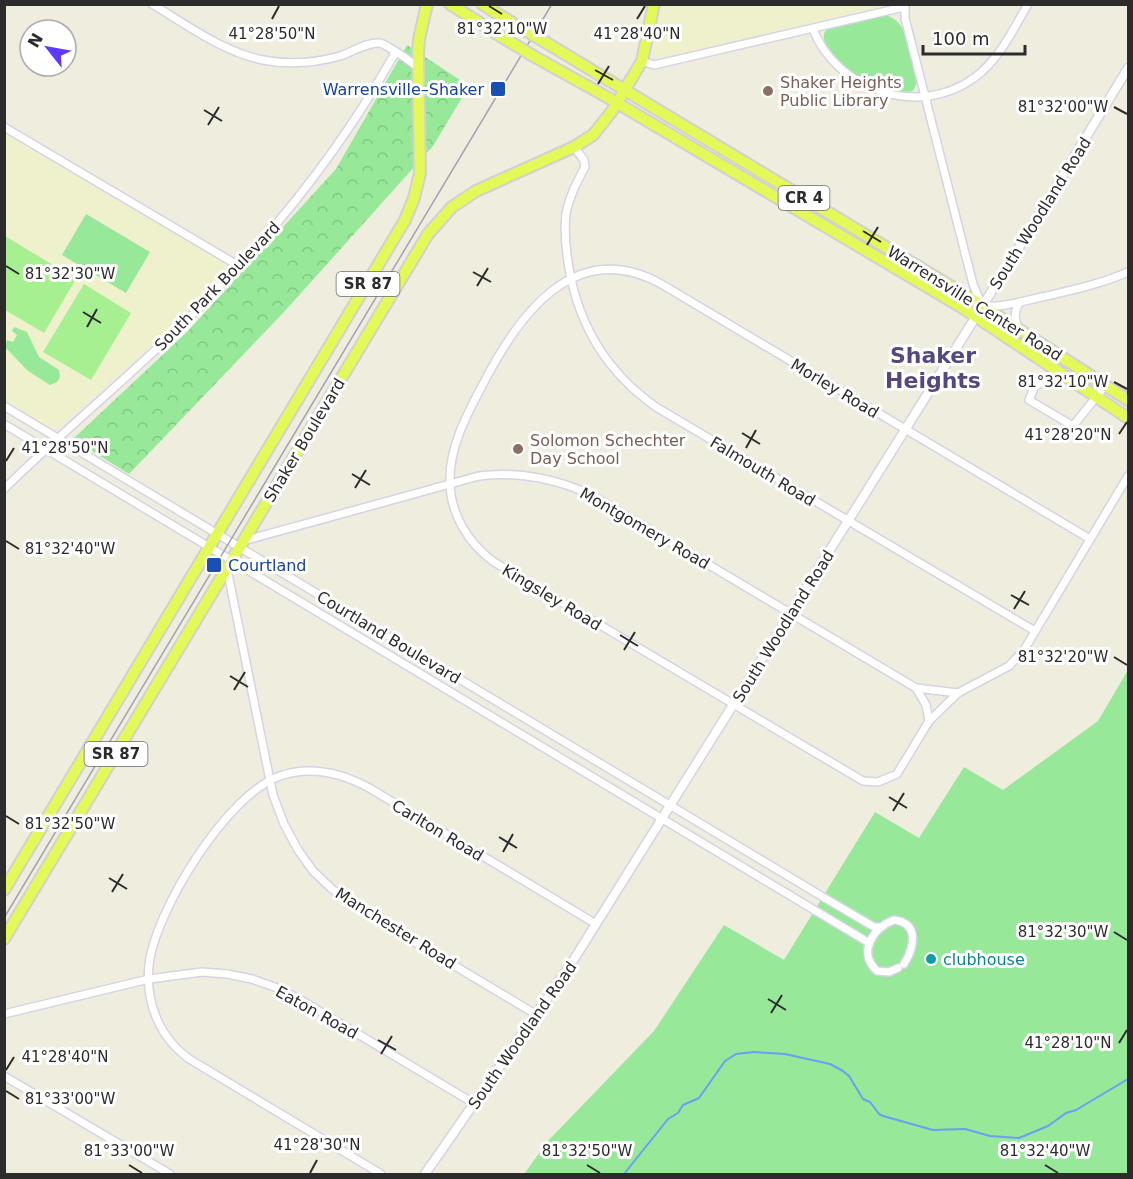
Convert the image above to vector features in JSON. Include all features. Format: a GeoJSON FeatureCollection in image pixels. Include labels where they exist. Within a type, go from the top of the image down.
{"type":"FeatureCollection","features":[{"type":"Feature","properties":{"kind":"main road","name":"Shaker Boulevard"},"geometry":{"type":"LineString","coordinates":[[4,890],[400,231],[411,209],[418,185],[421,160],[419,39],[427,4]]}},
{"type":"Feature","properties":{"kind":"main road","name":"Warrensville Center Road"},"geometry":{"type":"LineString","coordinates":[[450,4],[535,57],[617,103],[976,316],[1128,418]]}},
{"type":"Feature","properties":{"kind":"main road","name":"Warrensville Center Road"},"geometry":{"type":"LineString","coordinates":[[482,4],[982,306],[1128,400]]}},
{"type":"Feature","properties":{"kind":"main road","name":"Shaker Boulevard"},"geometry":{"type":"LineString","coordinates":[[4,939],[408,266],[438,220],[452,207],[476,191],[574,147],[587,140],[599,129],[642,61],[654,4]]}},
{"type":"Feature","properties":{"kind":"street"},"geometry":{"type":"LineString","coordinates":[[152,4],[230,50],[262,60],[289,63],[319,61],[381,43],[418,68]]}},
{"type":"Feature","properties":{"kind":"street"},"geometry":{"type":"LineString","coordinates":[[813,29],[820,45],[832,61],[854,79],[887,94],[925,97],[957,88],[980,74],[1000,51],[1028,4]]}},
{"type":"Feature","properties":{"kind":"street"},"geometry":{"type":"LineString","coordinates":[[642,61],[654,65],[905,6],[905,18],[968,267],[982,306],[992,307],[1020,302],[1087,286],[1128,272]]}},
{"type":"Feature","properties":{"kind":"street","name":"South Park Boulevard"},"geometry":{"type":"LineString","coordinates":[[4,489],[202,306],[239,266],[327,160],[379,82],[395,53]]}},
{"type":"Feature","properties":{"kind":"street","name":"South Woodland Road"},"geometry":{"type":"LineString","coordinates":[[425,1174],[537,1015],[663,819],[1128,68]]}},
{"type":"Feature","properties":{"kind":"street"},"geometry":{"type":"LineString","coordinates":[[4,127],[239,266]]}},
{"type":"Feature","properties":{"kind":"street","name":"Falmouth Road"},"geometry":{"type":"LineString","coordinates":[[574,147],[584,160],[585,167],[573,190],[566,215],[570,278],[576,300],[592,339],[627,384],[656,407],[1035,631]]}},
{"type":"Feature","properties":{"kind":"street","name":"Morley Road"},"geometry":{"type":"LineString","coordinates":[[570,278],[584,273],[609,270],[636,273],[655,280],[1090,539]]}},
{"type":"Feature","properties":{"kind":"street","name":"Kingsley Road"},"geometry":{"type":"LineString","coordinates":[[570,278],[558,284],[537,302],[512,334],[488,374],[468,414],[455,448],[450,470],[454,506],[460,524],[479,551],[733,706],[863,781],[878,782],[897,774],[929,721]]}},
{"type":"Feature","properties":{"kind":"street"},"geometry":{"type":"LineString","coordinates":[[1018,329],[1015,310],[1020,302]]}},
{"type":"Feature","properties":{"kind":"street"},"geometry":{"type":"LineString","coordinates":[[1055,370],[1047,380],[1035,386],[1029,400],[1073,426],[1105,386]]}},
{"type":"Feature","properties":{"kind":"street","name":"Courtland Boulevard"},"geometry":{"type":"LineString","coordinates":[[4,406],[217,535],[241,544],[274,568],[874,927],[880,927],[894,920],[901,921],[913,933],[912,946],[901,966],[890,972],[877,971],[869,960],[869,945],[866,941],[266,582],[229,565],[210,548],[4,424]]}},
{"type":"Feature","properties":{"kind":"street","name":"Montgomery Road"},"geometry":{"type":"LineString","coordinates":[[241,544],[479,476],[496,474],[553,481],[576,488],[627,515],[916,688],[958,693]]}},
{"type":"Feature","properties":{"kind":"street"},"geometry":{"type":"LineString","coordinates":[[929,721],[958,693],[1010,666],[1024,650],[1128,476]]}},
{"type":"Feature","properties":{"kind":"street","name":"Manchester Road"},"geometry":{"type":"LineString","coordinates":[[229,565],[270,780],[278,808],[298,850],[313,871],[332,889],[361,909],[537,1015]]}},
{"type":"Feature","properties":{"kind":"street"},"geometry":{"type":"LineString","coordinates":[[266,582],[274,568]]}},
{"type":"Feature","properties":{"kind":"street"},"geometry":{"type":"LineString","coordinates":[[916,688],[926,705],[929,721]]}},
{"type":"Feature","properties":{"kind":"street"},"geometry":{"type":"LineString","coordinates":[[473,705],[481,692]]}},
{"type":"Feature","properties":{"kind":"street","name":"Carlton Road"},"geometry":{"type":"LineString","coordinates":[[270,780],[288,774],[320,770],[355,780],[596,924]]}},
{"type":"Feature","properties":{"kind":"street"},"geometry":{"type":"LineString","coordinates":[[270,780],[255,789],[239,804],[212,837],[171,904],[150,957],[149,979],[156,1018],[176,1049],[191,1060],[381,1174]]}},
{"type":"Feature","properties":{"kind":"street"},"geometry":{"type":"LineString","coordinates":[[642,806],[650,793]]}},
{"type":"Feature","properties":{"kind":"street"},"geometry":{"type":"LineString","coordinates":[[810,907],[819,894]]}},
{"type":"Feature","properties":{"kind":"street"},"geometry":{"type":"LineString","coordinates":[[869,945],[880,927]]}},
{"type":"Feature","properties":{"kind":"street","name":"Eaton Road"},"geometry":{"type":"LineString","coordinates":[[4,1014],[149,979],[187,973],[214,972],[239,976],[273,986],[306,1003],[475,1104]]}},
{"type":"Feature","properties":{"kind":"street"},"geometry":{"type":"LineString","coordinates":[[4,1076],[170,1174]]}},
{"type":"Feature","properties":{"kind":"shaded area"},"geometry":{"type":"Polygon","coordinates":[[[658,5],[889,5],[663,58],[655,55],[651,45],[658,5]]]}},
{"type":"Feature","properties":{"kind":"shaded area"},"geometry":{"type":"Polygon","coordinates":[[[5,130],[222,260],[226,268],[223,276],[211,289],[55,430],[5,402],[5,130]]]}},
{"type":"Feature","properties":{"kind":"green space"},"geometry":{"type":"Polygon","coordinates":[[[885,15],[900,25],[909,42],[917,82],[913,91],[884,89],[866,81],[843,66],[827,47],[824,38],[826,30],[885,15]]]}},
{"type":"Feature","properties":{"kind":"green space"},"geometry":{"type":"Polygon","coordinates":[[[407,45],[469,86],[433,146],[284,312],[129,474],[73,439],[188,331],[336,169],[407,45]]]}},
{"type":"Feature","properties":{"kind":"green space"},"geometry":{"type":"Polygon","coordinates":[[[86,214],[150,252],[126,293],[62,255],[86,214]]]}},
{"type":"Feature","properties":{"kind":"green space"},"geometry":{"type":"Polygon","coordinates":[[[5,236],[76,279],[44,333],[5,310],[5,236]]]}},
{"type":"Feature","properties":{"kind":"green space"},"geometry":{"type":"Polygon","coordinates":[[[84,284],[131,313],[91,380],[43,352],[84,284]]]}},
{"type":"Feature","properties":{"kind":"green space"},"geometry":{"type":"Polygon","coordinates":[[[14,327],[27,332],[39,357],[59,370],[60,377],[57,382],[50,385],[28,371],[5,347],[7,340],[13,342],[17,335],[12,331],[14,327]]]}},
{"type":"Feature","properties":{"kind":"green space"},"geometry":{"type":"Polygon","coordinates":[[[1128,670],[1128,1174],[524,1174],[548,1141],[654,1031],[724,925],[784,960],[875,812],[919,838],[964,767],[1003,790],[1098,721],[1128,670]]]}},
{"type":"Feature","properties":{"kind":"waterway"},"geometry":{"type":"LineString","coordinates":[[624,1174],[668,1119],[678,1113],[683,1105],[699,1098],[725,1061],[736,1054],[754,1052],[785,1054],[830,1064],[849,1076],[863,1099],[870,1102],[883,1116],[933,1130],[965,1129],[990,1136],[1019,1138],[1048,1126],[1066,1113],[1076,1110],[1128,1079]]}},
{"type":"Feature","properties":{"kind":"tram line"},"geometry":{"type":"LineString","coordinates":[[4,918],[552,4]]}},
{"type":"Feature","properties":{"kind":"place","name":"Warrensville–Shaker"},"geometry":{"type":"Point","coordinates":[498,89]}},
{"type":"Feature","properties":{"kind":"place","name":"Shaker Heights Public Library"},"geometry":{"type":"Point","coordinates":[768,91]}},
{"type":"Feature","properties":{"kind":"place","name":"Solomon Schechter Day School"},"geometry":{"type":"Point","coordinates":[518,449]}},
{"type":"Feature","properties":{"kind":"place","name":"Courtland"},"geometry":{"type":"Point","coordinates":[214,565]}},
{"type":"Feature","properties":{"kind":"place","name":"clubhouse"},"geometry":{"type":"Point","coordinates":[931,959]}},
{"type":"Feature","properties":{"kind":"district","name":"Shaker Heights"},"geometry":{"type":"Point","coordinates":[933,368]}}]}
